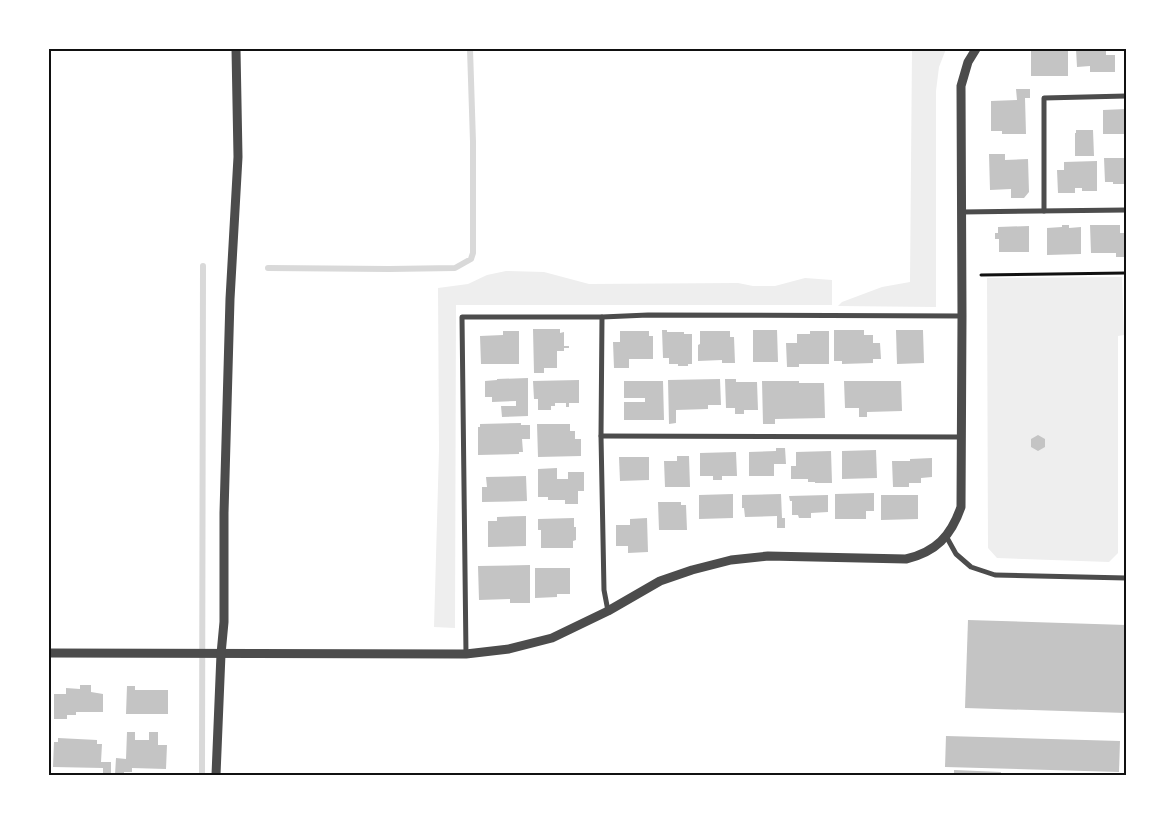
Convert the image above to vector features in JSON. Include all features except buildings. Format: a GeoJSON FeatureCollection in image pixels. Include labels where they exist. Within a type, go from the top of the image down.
{"type":"FeatureCollection","features":[{"type":"Feature","properties":{"kind":"street"},"geometry":{"type":"LineString","coordinates":[[216,775],[224,622],[224,513],[230,299],[238,157],[236,49]]}},
{"type":"Feature","properties":{"kind":"street"},"geometry":{"type":"LineString","coordinates":[[49,653],[466,654],[509,649],[552,638],[608,611],[660,581],[692,570],[732,560],[768,556],[906,559],[927,552],[946,536],[953,526],[960,507],[962,316],[961,86],[968,62],[976,49]]}},
{"type":"Feature","properties":{"kind":"street"},"geometry":{"type":"LineString","coordinates":[[1044,211],[1044,98],[1126,96]]}},
{"type":"Feature","properties":{"kind":"street"},"geometry":{"type":"LineString","coordinates":[[962,212],[1126,210]]}},
{"type":"Feature","properties":{"kind":"street"},"geometry":{"type":"LineString","coordinates":[[466,654],[462,317],[962,316]]}},
{"type":"Feature","properties":{"kind":"street"},"geometry":{"type":"LineString","coordinates":[[602,317],[601,436],[604,590],[608,611]]}},
{"type":"Feature","properties":{"kind":"street"},"geometry":{"type":"LineString","coordinates":[[601,436],[961,437]]}},
{"type":"Feature","properties":{"kind":"street"},"geometry":{"type":"LineString","coordinates":[[946,536],[956,554],[971,567],[995,575],[1126,578]]}},
{"type":"Feature","properties":{"kind":"path"},"geometry":{"type":"LineString","coordinates":[[981,275],[1126,273]]}},
{"type":"Feature","properties":{"kind":"shaded area"},"geometry":{"type":"Polygon","coordinates":[[[912,49],[946,49],[939,67],[936,91],[936,307],[838,306],[842,302],[882,287],[910,282],[912,49]]]}},
{"type":"Feature","properties":{"kind":"shaded area"},"geometry":{"type":"Polygon","coordinates":[[[506,271],[544,272],[589,284],[738,283],[753,286],[775,286],[805,278],[832,280],[832,305],[456,305],[455,628],[434,627],[439,450],[438,288],[468,284],[487,275],[506,271]]]}},
{"type":"Feature","properties":{"kind":"shaded area"},"geometry":{"type":"Polygon","coordinates":[[[1122,277],[1124,335],[1118,336],[1118,553],[1109,562],[997,558],[988,548],[987,278],[1122,277]]]}},
{"type":"Feature","properties":{"kind":"waterway"},"geometry":{"type":"LineString","coordinates":[[268,268],[455,268],[471,259],[473,253],[473,142],[470,49]]}},
{"type":"Feature","properties":{"kind":"waterway"},"geometry":{"type":"LineString","coordinates":[[202,775],[203,266]]}}]}
